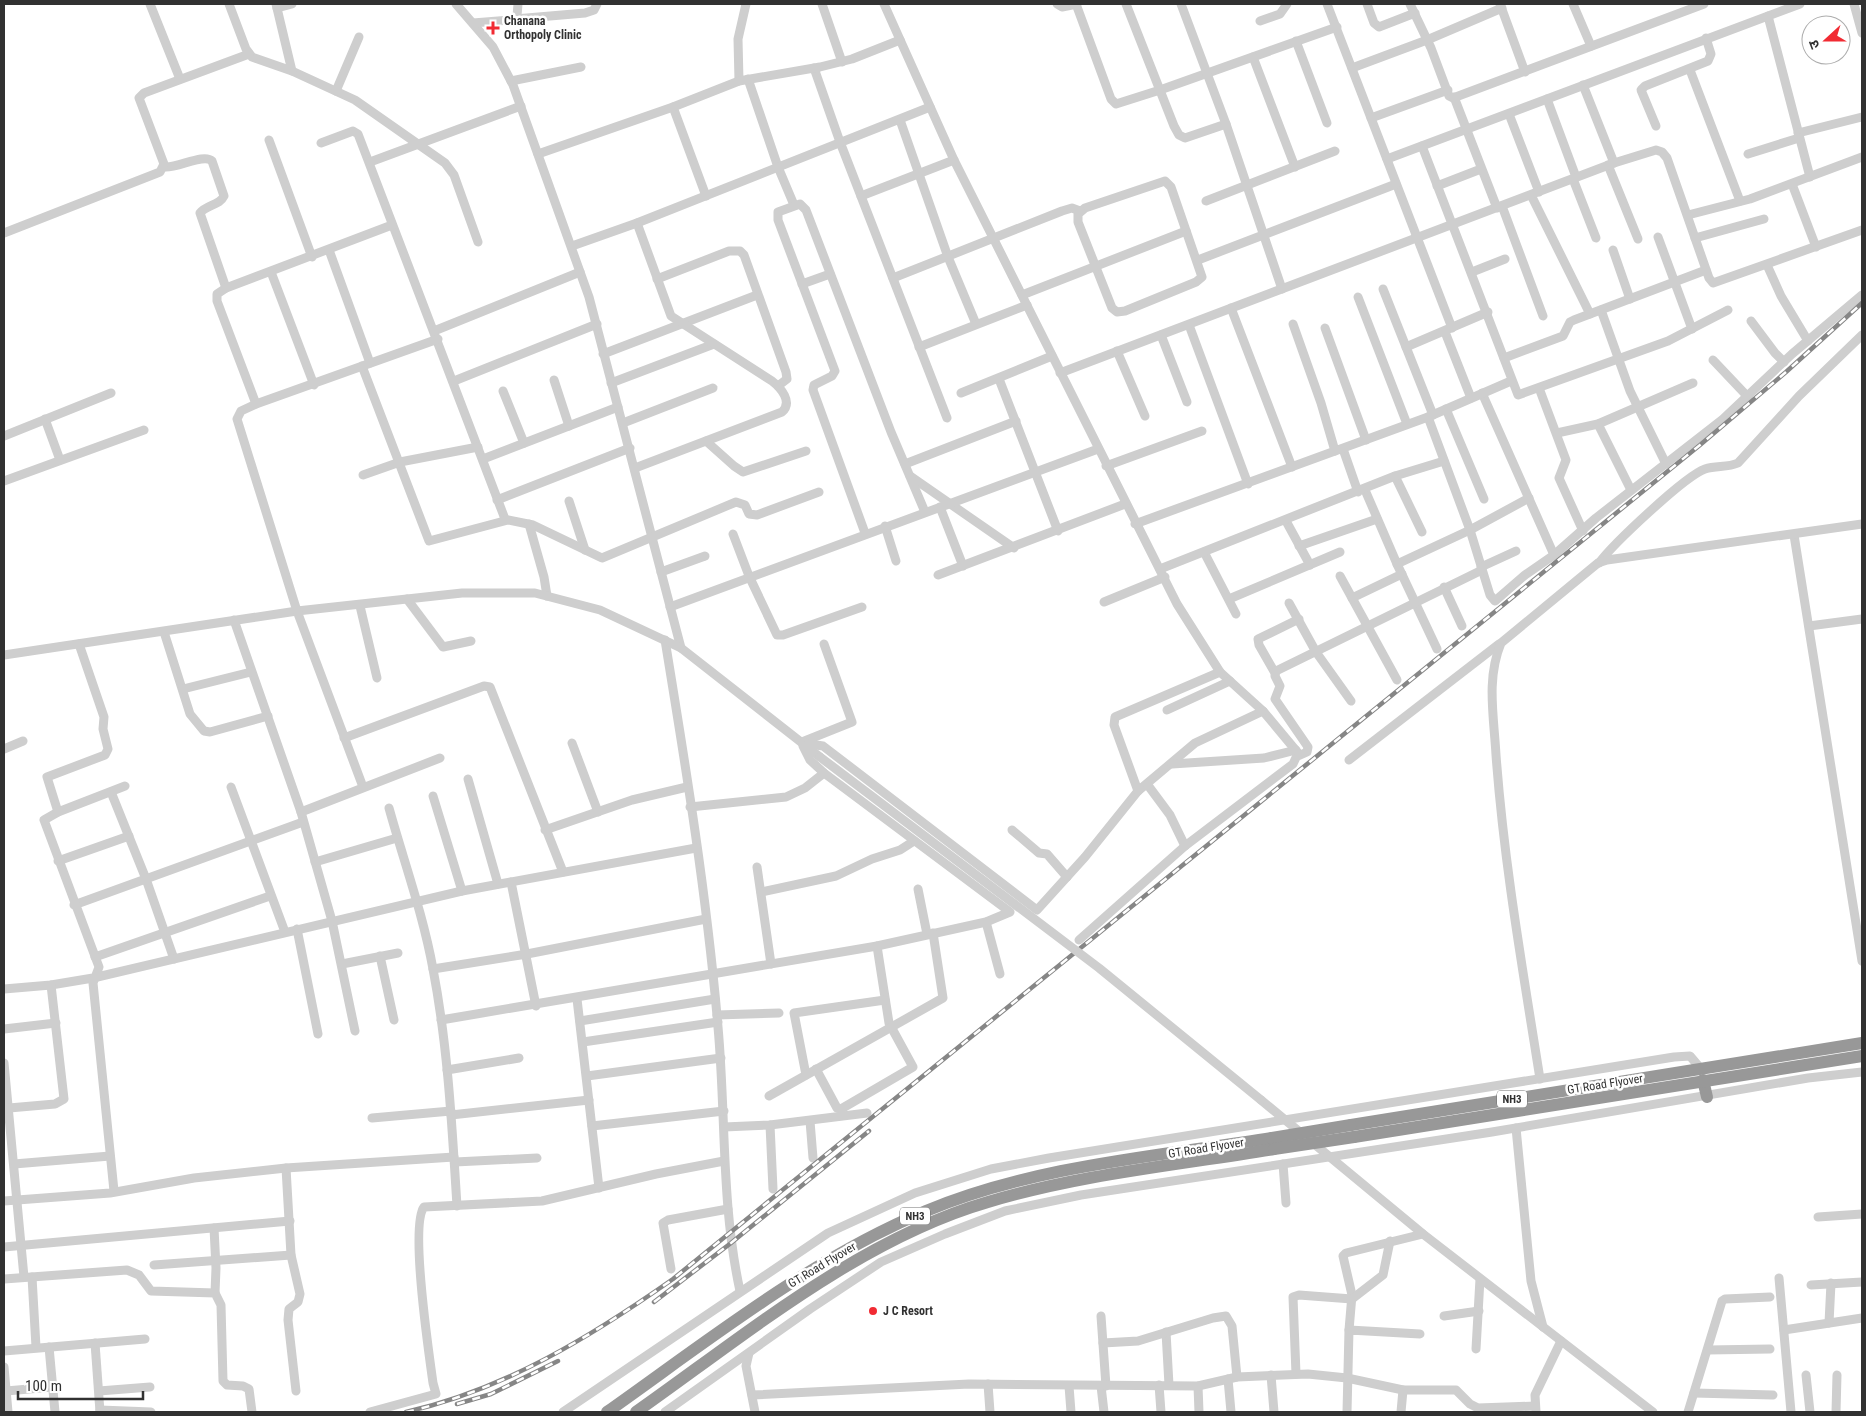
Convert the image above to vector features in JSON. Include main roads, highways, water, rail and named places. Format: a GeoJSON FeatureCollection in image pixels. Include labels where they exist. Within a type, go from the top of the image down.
{"type":"FeatureCollection","features":[{"type":"Feature","properties":{"kind":"highway","name":"GT Road Flyover"},"geometry":{"type":"LineString","coordinates":[[636,1412],[825,1280],[878,1248],[930,1224],[987,1202],[1062,1182],[1273,1144],[1702,1074],[1862,1042]]}},
{"type":"Feature","properties":{"kind":"highway","name":"GT Road Flyover"},"geometry":{"type":"LineString","coordinates":[[1702,1074],[1862,1056]]}},
{"type":"Feature","properties":{"kind":"highway"},"geometry":{"type":"LineString","coordinates":[[1702,1074],[1707,1097]]}},
{"type":"Feature","properties":{"kind":"highway","name":"GT Road Flyover"},"geometry":{"type":"LineString","coordinates":[[607,1412],[818,1266],[871,1235],[927,1210],[984,1191],[1062,1171],[1273,1144]]}},
{"type":"Feature","properties":{"kind":"railway"},"geometry":{"type":"LineString","coordinates":[[406,1412],[478,1390],[546,1359],[611,1321],[673,1279],[1700,445],[1786,372],[1862,303]]}},
{"type":"Feature","properties":{"kind":"railway"},"geometry":{"type":"LineString","coordinates":[[654,1302],[731,1243],[869,1131]]}},
{"type":"Feature","properties":{"kind":"railway"},"geometry":{"type":"LineString","coordinates":[[457,1404],[491,1394],[558,1361]]}},
{"type":"Feature","properties":{"kind":"place","name":"Chanana Orthopoly Clinic"},"geometry":{"type":"Point","coordinates":[493,28]}},
{"type":"Feature","properties":{"kind":"place","name":"J C Resort"},"geometry":{"type":"Point","coordinates":[873,1311]}}]}
